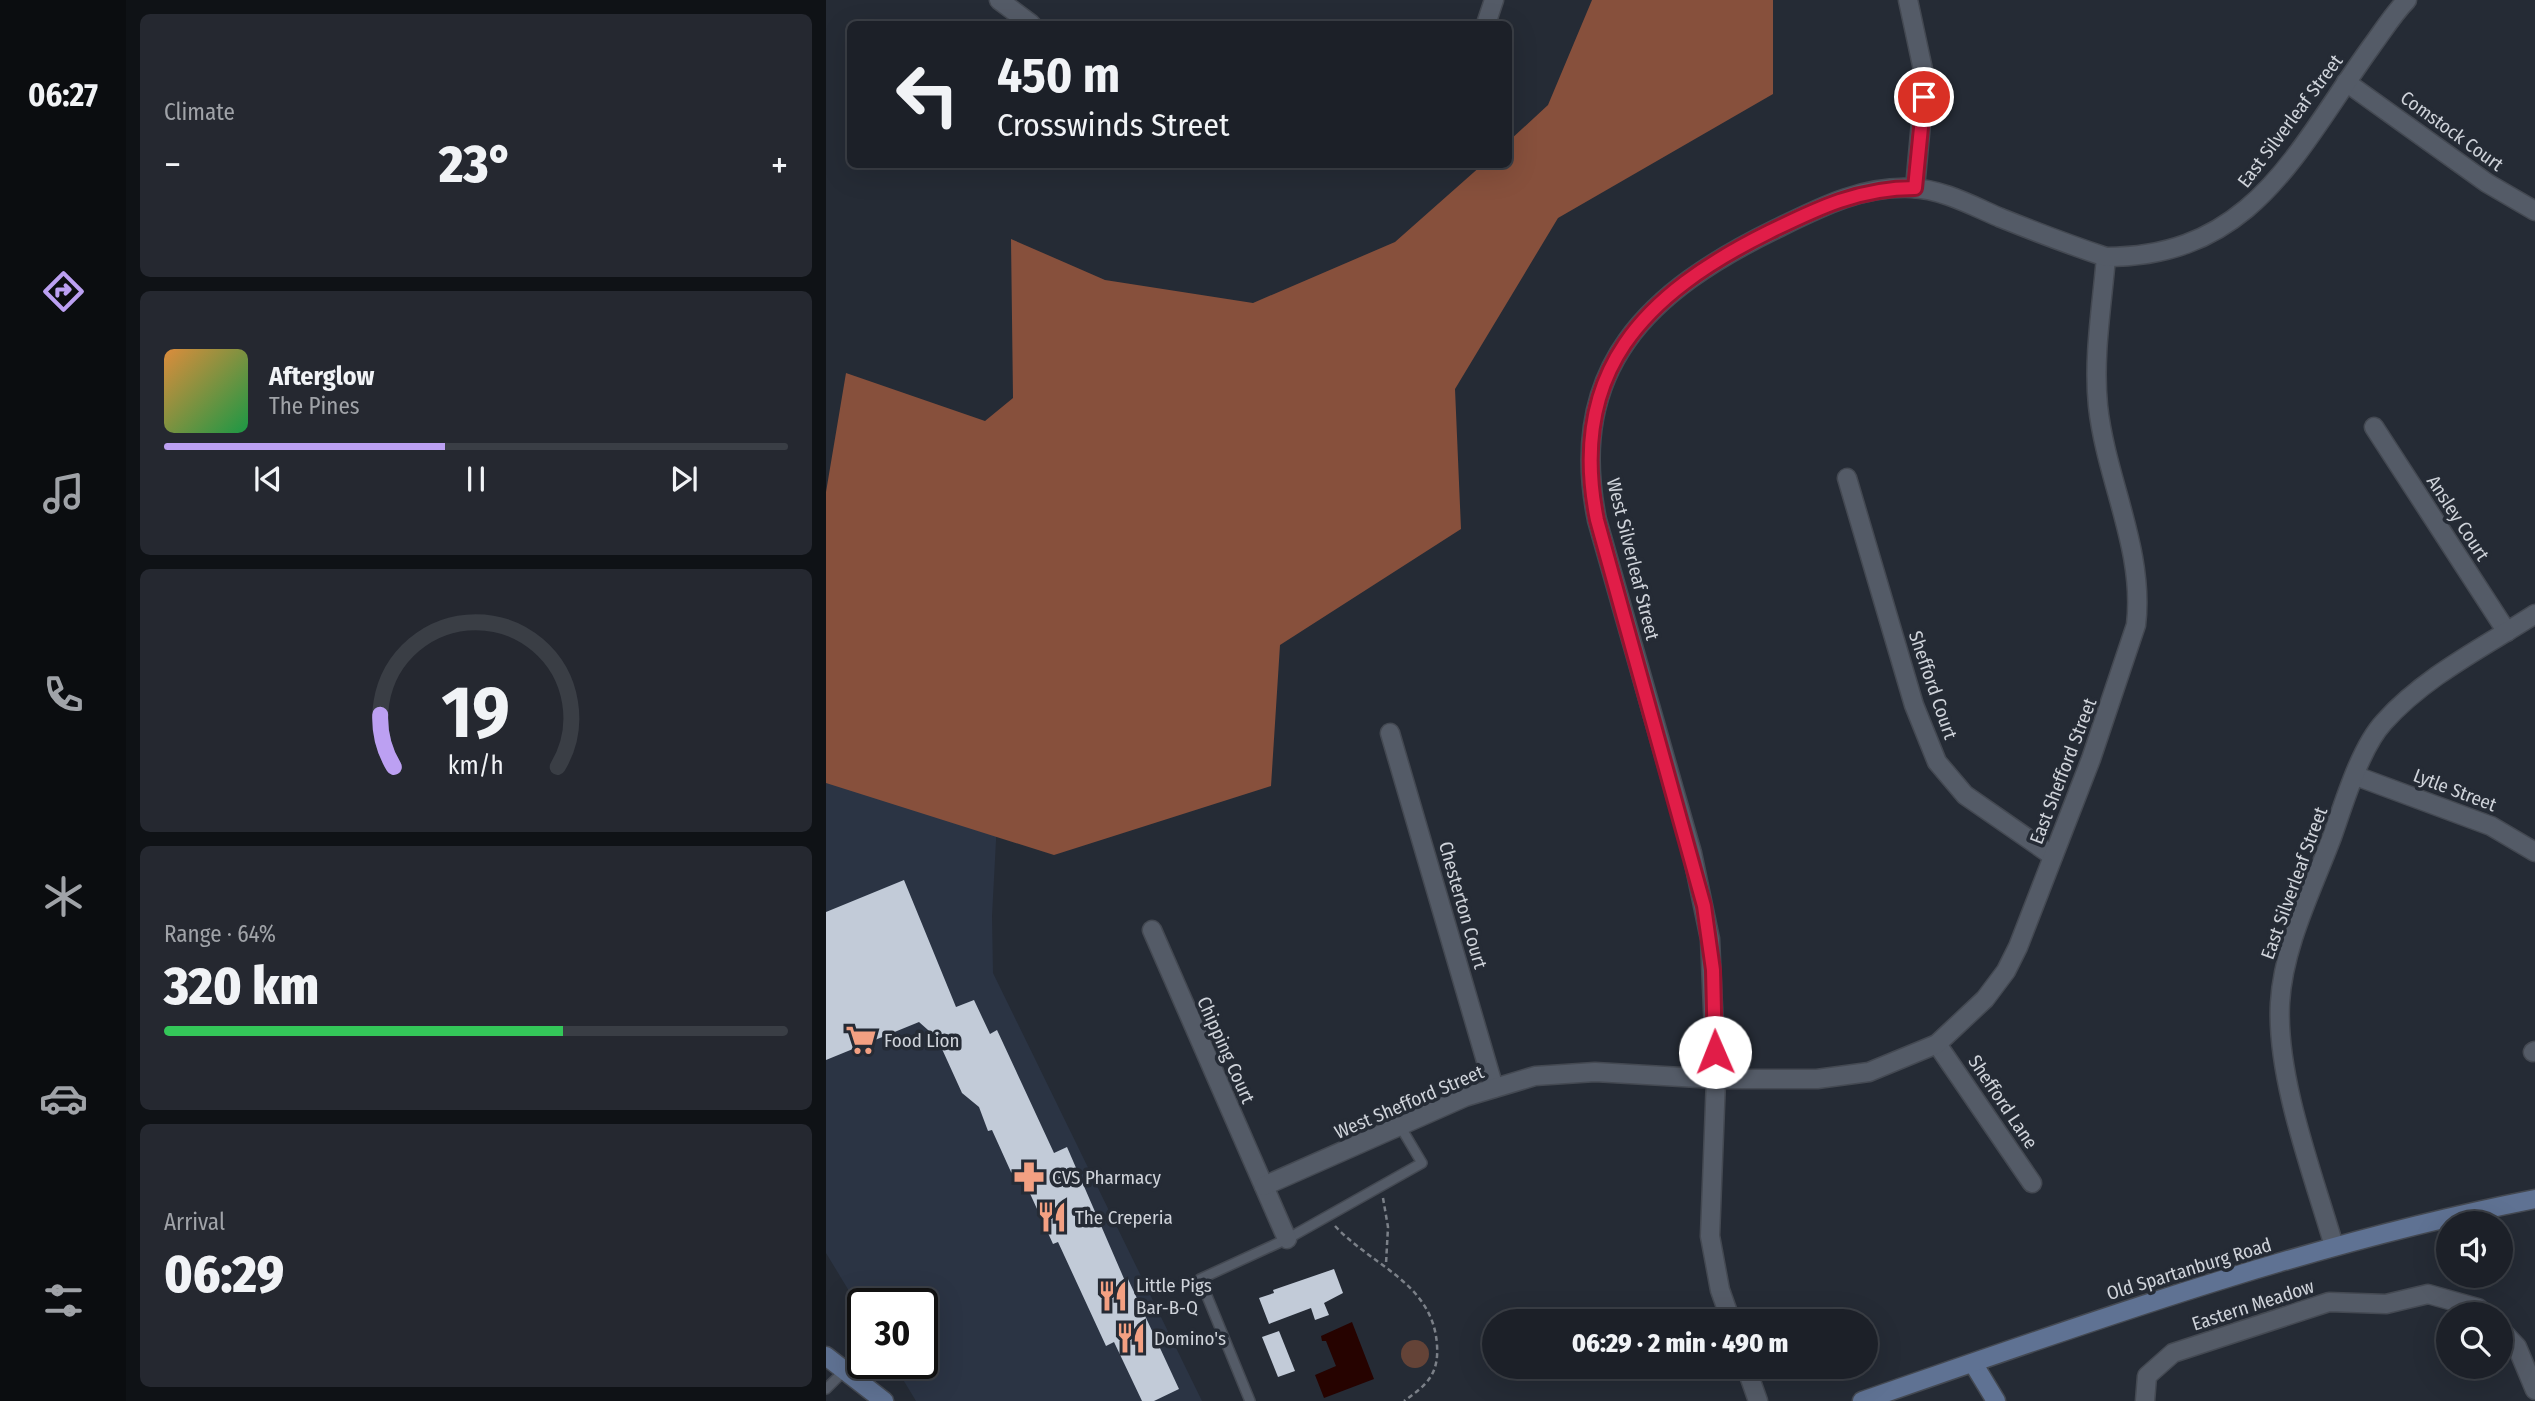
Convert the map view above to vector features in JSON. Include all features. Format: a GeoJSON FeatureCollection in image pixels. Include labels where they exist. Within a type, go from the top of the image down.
{"type":"FeatureCollection","features":[{"type":"Feature","properties":{"kind":"street"},"geometry":{"type":"LineString","coordinates":[[1487,21],[1494,0]]}},
{"type":"Feature","properties":{"kind":"street"},"geometry":{"type":"LineString","coordinates":[[1908,0],[1924,79],[1923,126],[1915,188]]}},
{"type":"Feature","properties":{"kind":"street","name":"East Silverleaf Street"},"geometry":{"type":"LineString","coordinates":[[2106,257],[2134,257],[2185,247],[2236,220],[2273,184],[2407,0]]}},
{"type":"Feature","properties":{"kind":"street"},"geometry":{"type":"LineString","coordinates":[[1009,3],[1028,21]]}},
{"type":"Feature","properties":{"kind":"street","name":"Comstock Court"},"geometry":{"type":"LineString","coordinates":[[2346,82],[2487,183],[2535,211]]}},
{"type":"Feature","properties":{"kind":"street","name":"West Silverleaf Street"},"geometry":{"type":"LineString","coordinates":[[1727,1309],[1720,1290],[1710,1236],[1716,1079],[1713,970],[1704,906],[1597,520],[1590,475],[1593,419],[1605,381],[1629,336],[1681,284],[1761,236],[1834,201],[1885,188],[1915,188],[1945,195],[2060,242],[2106,257]]}},
{"type":"Feature","properties":{"kind":"street","name":"East Shefford Street"},"geometry":{"type":"LineString","coordinates":[[1716,1079],[1847,1076],[1887,1066],[1937,1044],[1985,999],[2006,971],[2037,902],[2128,654],[2139,606],[2134,559],[2105,451],[2098,406],[2097,352],[2106,257]]}},
{"type":"Feature","properties":{"kind":"street","name":"Ansley Court"},"geometry":{"type":"LineString","coordinates":[[2374,427],[2507,632]]}},
{"type":"Feature","properties":{"kind":"street","name":"Shefford Court"},"geometry":{"type":"LineString","coordinates":[[1847,478],[1914,705],[1937,762],[1965,795],[2053,856]]}},
{"type":"Feature","properties":{"kind":"street","name":"East Silverleaf Street"},"geometry":{"type":"LineString","coordinates":[[2334,1246],[2286,1072],[2280,1003],[2285,970],[2296,933],[2373,738],[2402,705],[2425,685],[2535,614]]}},
{"type":"Feature","properties":{"kind":"street","name":"Chesterton Court"},"geometry":{"type":"LineString","coordinates":[[1390,733],[1494,1088]]}},
{"type":"Feature","properties":{"kind":"street","name":"Lytle Street"},"geometry":{"type":"LineString","coordinates":[[2356,776],[2491,826],[2535,852]]}},
{"type":"Feature","properties":{"kind":"street","name":"Chipping Court"},"geometry":{"type":"LineString","coordinates":[[1152,930],[1264,1186]]}},
{"type":"Feature","properties":{"kind":"street","name":"Shefford Lane"},"geometry":{"type":"LineString","coordinates":[[1937,1044],[2032,1183]]}},
{"type":"Feature","properties":{"kind":"street","name":"West Shefford Street"},"geometry":{"type":"LineString","coordinates":[[1264,1186],[1400,1126],[1494,1088],[1535,1076],[1565,1072],[1716,1079]]}},
{"type":"Feature","properties":{"kind":"street"},"geometry":{"type":"LineString","coordinates":[[1264,1186],[1287,1239]]}},
{"type":"Feature","properties":{"kind":"street","name":"Old Spartanburg Road"},"geometry":{"type":"LineString","coordinates":[[1863,1401],[2146,1303],[2334,1246],[2535,1199]]}},
{"type":"Feature","properties":{"kind":"street","name":"Eastern Meadow"},"geometry":{"type":"LineString","coordinates":[[2145,1401],[2147,1376],[2173,1353],[2329,1302],[2386,1304],[2428,1294],[2457,1302]]}},
{"type":"Feature","properties":{"kind":"street"},"geometry":{"type":"LineString","coordinates":[[2513,1343],[2535,1390]]}},
{"type":"Feature","properties":{"kind":"street"},"geometry":{"type":"LineString","coordinates":[[826,1356],[884,1401]]}},
{"type":"Feature","properties":{"kind":"street"},"geometry":{"type":"LineString","coordinates":[[1973,1363],[1996,1401]]}},
{"type":"Feature","properties":{"kind":"street"},"geometry":{"type":"LineString","coordinates":[[1750,1379],[1758,1401]]}},
{"type":"Feature","properties":{"kind":"lane"},"geometry":{"type":"LineString","coordinates":[[1250,1401],[1200,1279],[1328,1218],[1422,1163],[1400,1126]]}},
{"type":"Feature","properties":{"kind":"lane"},"geometry":{"type":"LineString","coordinates":[[826,1389],[846,1369]]}},
{"type":"Feature","properties":{"kind":"path"},"geometry":{"type":"LineString","coordinates":[[1381,1187],[1388,1227],[1386,1266]]}},
{"type":"Feature","properties":{"kind":"path"},"geometry":{"type":"LineString","coordinates":[[1328,1218],[1348,1239],[1386,1266],[1427,1306],[1436,1328],[1438,1363],[1433,1377],[1404,1401]]}},
{"type":"Feature","properties":{"kind":"shaded area"},"geometry":{"type":"Polygon","coordinates":[[[1592,0],[1773,0],[1773,94],[1558,218],[1455,389],[1461,529],[1280,645],[1271,786],[1054,855],[826,783],[826,492],[846,373],[985,421],[1013,398],[1011,239],[1105,280],[1253,303],[1395,242],[1479,168],[1512,168],[1512,138],[1548,105],[1592,0]]]}},
{"type":"Feature","properties":{"kind":"shaded area"},"geometry":{"type":"Polygon","coordinates":[[[826,712],[998,803],[992,916],[993,973],[1202,1401],[916,1401],[903,1379],[938,1379],[938,1288],[847,1288],[826,1253],[826,712]]]}},
{"type":"Feature","properties":{"kind":"shaded area"},"geometry":{"type":"Polygon","coordinates":[[[1352,1322],[1374,1379],[1324,1398],[1315,1375],[1336,1366],[1326,1341],[1322,1341],[1321,1336],[1352,1322]]]}},
{"type":"Feature","properties":{"kind":"shaded area"},"geometry":{"type":"Polygon","coordinates":[[[1415,1340],[1425,1344],[1429,1354],[1425,1364],[1415,1368],[1405,1364],[1401,1354],[1405,1344],[1415,1340]]]}},
{"type":"Feature","properties":{"kind":"building"},"geometry":{"type":"Polygon","coordinates":[[[904,880],[956,1007],[974,1000],[990,1034],[997,1030],[1054,1153],[1067,1147],[1125,1281],[1128,1279],[1179,1389],[1154,1401],[1142,1401],[1114,1342],[1106,1346],[1058,1242],[1053,1244],[1027,1187],[1011,1172],[992,1130],[988,1131],[979,1107],[962,1093],[937,1038],[919,1022],[826,1060],[826,912],[904,880]]]}},
{"type":"Feature","properties":{"kind":"building"},"geometry":{"type":"Polygon","coordinates":[[[1334,1269],[1343,1293],[1324,1303],[1329,1315],[1315,1320],[1311,1308],[1269,1324],[1259,1298],[1274,1293],[1273,1290],[1334,1269]]]}},
{"type":"Feature","properties":{"kind":"building"},"geometry":{"type":"Polygon","coordinates":[[[1279,1331],[1295,1371],[1278,1377],[1262,1337],[1279,1331]]]}},
{"type":"Feature","properties":{"kind":"place","name":"Food Lion"},"geometry":{"type":"Point","coordinates":[861,1040]}},
{"type":"Feature","properties":{"kind":"place","name":"CVS Pharmacy"},"geometry":{"type":"Point","coordinates":[1029,1177]}},
{"type":"Feature","properties":{"kind":"place","name":"The Creperia"},"geometry":{"type":"Point","coordinates":[1052,1217]}},
{"type":"Feature","properties":{"kind":"place","name":"Little Pigs Bar-B-Q"},"geometry":{"type":"Point","coordinates":[1113,1296]}},
{"type":"Feature","properties":{"kind":"place","name":"Domino's"},"geometry":{"type":"Point","coordinates":[1131,1338]}},
{"type":"Feature","properties":{"kind":"route"},"geometry":{"type":"LineString","coordinates":[[1715,1052],[1713,970],[1704,906],[1692,853],[1597,520],[1589,456],[1593,419],[1605,381],[1621,348],[1640,322],[1681,284],[1761,236],[1834,201],[1885,188],[1915,188],[1924,97]]}}]}
